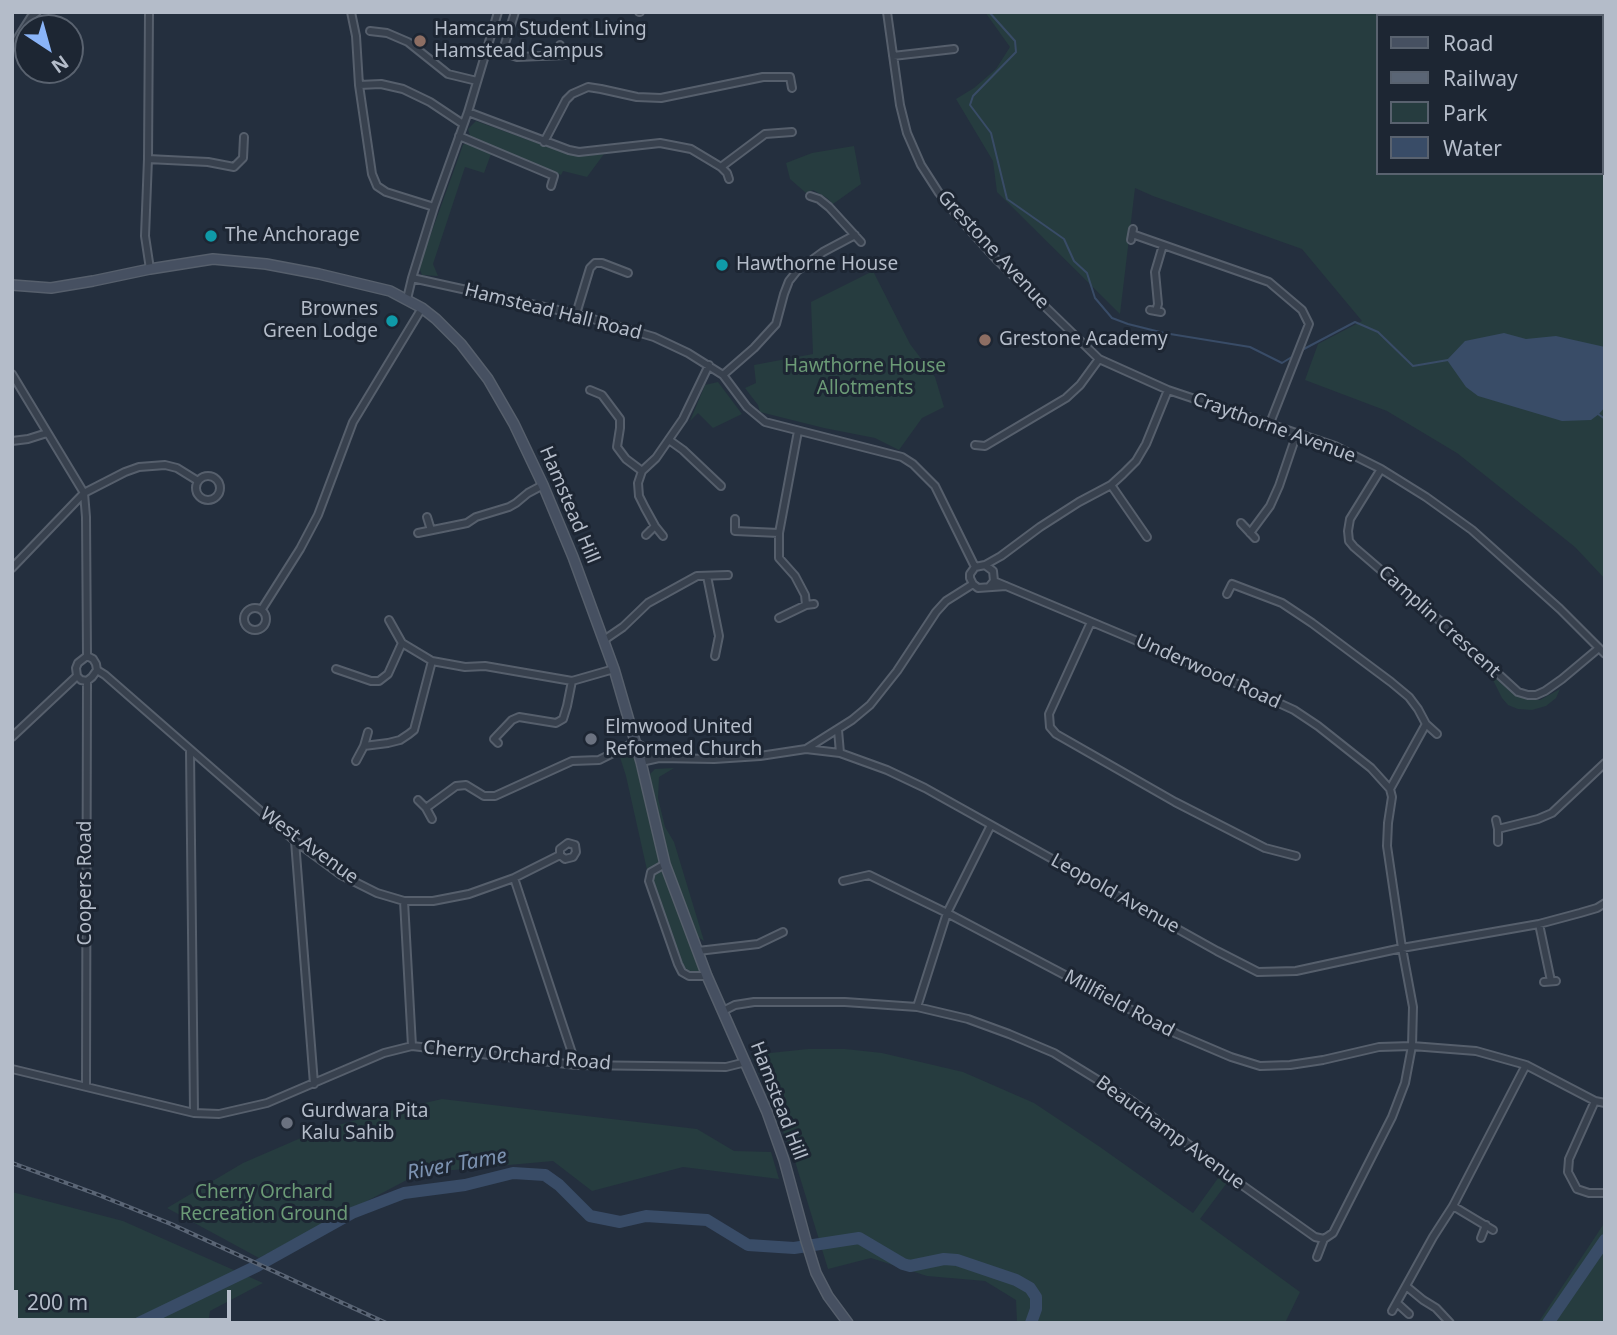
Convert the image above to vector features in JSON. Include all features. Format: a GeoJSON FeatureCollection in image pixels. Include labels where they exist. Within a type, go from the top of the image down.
{"type":"FeatureCollection","features":[{"type":"Feature","properties":{"kind":"main road","name":"Hamstead Hill"},"geometry":{"type":"LineString","coordinates":[[12,285],[51,288],[213,259],[265,264],[390,291],[422,308],[461,344],[488,379],[514,424],[573,557],[614,669],[641,762],[665,864],[707,976],[767,1112],[784,1160],[811,1259],[825,1290],[848,1323]]}},
{"type":"Feature","properties":{"kind":"street"},"geometry":{"type":"LineString","coordinates":[[149,12],[145,236],[150,269]]}},
{"type":"Feature","properties":{"kind":"street"},"geometry":{"type":"LineString","coordinates":[[351,12],[372,174],[377,186],[386,192],[434,207]]}},
{"type":"Feature","properties":{"kind":"street"},"geometry":{"type":"LineString","coordinates":[[407,299],[498,12]]}},
{"type":"Feature","properties":{"kind":"street"},"geometry":{"type":"LineString","coordinates":[[502,53],[515,12]]}},
{"type":"Feature","properties":{"kind":"street","name":"Grestone Avenue"},"geometry":{"type":"LineString","coordinates":[[887,12],[900,105],[907,134],[921,165],[939,193],[996,259],[1099,359],[1168,390]]}},
{"type":"Feature","properties":{"kind":"street"},"geometry":{"type":"LineString","coordinates":[[370,31],[387,33],[408,42],[448,74],[477,81]]}},
{"type":"Feature","properties":{"kind":"street"},"geometry":{"type":"LineString","coordinates":[[486,47],[517,57],[565,55],[560,45]]}},
{"type":"Feature","properties":{"kind":"street"},"geometry":{"type":"LineString","coordinates":[[893,56],[954,49]]}},
{"type":"Feature","properties":{"kind":"street"},"geometry":{"type":"LineString","coordinates":[[544,142],[566,100],[572,94],[588,88],[637,97],[661,98],[763,77],[790,77],[792,88]]}},
{"type":"Feature","properties":{"kind":"street"},"geometry":{"type":"LineString","coordinates":[[359,85],[381,84],[403,89],[430,102],[463,124]]}},
{"type":"Feature","properties":{"kind":"street"},"geometry":{"type":"LineString","coordinates":[[468,111],[544,142],[579,152],[660,143],[691,149],[721,167],[729,179]]}},
{"type":"Feature","properties":{"kind":"street"},"geometry":{"type":"LineString","coordinates":[[721,167],[765,134],[792,132]]}},
{"type":"Feature","properties":{"kind":"street"},"geometry":{"type":"LineString","coordinates":[[459,136],[554,176],[551,186]]}},
{"type":"Feature","properties":{"kind":"street"},"geometry":{"type":"LineString","coordinates":[[148,159],[208,162],[234,167],[243,158],[244,137]]}},
{"type":"Feature","properties":{"kind":"street"},"geometry":{"type":"LineString","coordinates":[[810,196],[828,207],[861,242]]}},
{"type":"Feature","properties":{"kind":"street"},"geometry":{"type":"LineString","coordinates":[[1132,234],[1269,282],[1302,310],[1309,324],[1270,424]]}},
{"type":"Feature","properties":{"kind":"street"},"geometry":{"type":"LineString","coordinates":[[723,375],[776,324],[789,281],[797,271],[823,252],[855,236]]}},
{"type":"Feature","properties":{"kind":"street"},"geometry":{"type":"LineString","coordinates":[[1156,311],[1158,304],[1155,272],[1163,245]]}},
{"type":"Feature","properties":{"kind":"street"},"geometry":{"type":"LineString","coordinates":[[576,314],[590,268],[595,263],[628,273]]}},
{"type":"Feature","properties":{"kind":"street","name":"Hamstead Hall Road"},"geometry":{"type":"LineString","coordinates":[[412,278],[576,314],[654,337],[688,352],[723,375],[747,407],[765,422],[902,457],[935,486],[975,566]]}},
{"type":"Feature","properties":{"kind":"street"},"geometry":{"type":"LineString","coordinates":[[262,609],[318,515],[353,422],[422,308]]}},
{"type":"Feature","properties":{"kind":"street"},"geometry":{"type":"LineString","coordinates":[[975,445],[985,446],[1066,398],[1080,385],[1099,359]]}},
{"type":"Feature","properties":{"kind":"street"},"geometry":{"type":"LineString","coordinates":[[663,536],[654,526],[639,496],[638,483],[642,471],[656,458],[683,419],[709,365]]}},
{"type":"Feature","properties":{"kind":"street"},"geometry":{"type":"LineString","coordinates":[[12,374],[84,493],[87,656]]}},
{"type":"Feature","properties":{"kind":"street"},"geometry":{"type":"LineString","coordinates":[[590,390],[602,395],[620,419],[617,447],[626,459],[642,471]]}},
{"type":"Feature","properties":{"kind":"street"},"geometry":{"type":"LineString","coordinates":[[1001,556],[992,581],[982,589],[973,584],[970,574],[975,566],[985,565],[1001,556],[1040,527],[1111,485],[1136,461],[1146,444],[1168,390]]}},
{"type":"Feature","properties":{"kind":"street","name":"Craythorne Avenue"},"geometry":{"type":"LineString","coordinates":[[1168,390],[1335,446],[1381,469],[1472,530],[1560,608],[1605,654]]}},
{"type":"Feature","properties":{"kind":"street"},"geometry":{"type":"LineString","coordinates":[[779,618],[810,605],[796,576],[779,558],[779,533],[798,431]]}},
{"type":"Feature","properties":{"kind":"street"},"geometry":{"type":"LineString","coordinates":[[12,441],[47,433]]}},
{"type":"Feature","properties":{"kind":"street"},"geometry":{"type":"LineString","coordinates":[[1241,523],[1253,536],[1279,486],[1297,433]]}},
{"type":"Feature","properties":{"kind":"street"},"geometry":{"type":"LineString","coordinates":[[669,440],[718,484],[720,475]]}},
{"type":"Feature","properties":{"kind":"street"},"geometry":{"type":"LineString","coordinates":[[12,568],[84,493],[125,472],[139,467],[165,465],[177,468],[198,481]]}},
{"type":"Feature","properties":{"kind":"street","name":"Camplin Crescent"},"geometry":{"type":"LineString","coordinates":[[1381,469],[1350,519],[1349,541],[1518,692],[1528,695],[1545,691],[1599,648]]}},
{"type":"Feature","properties":{"kind":"street"},"geometry":{"type":"LineString","coordinates":[[208,475],[219,481],[221,486],[216,498],[204,500],[198,496],[198,481],[208,475]]}},
{"type":"Feature","properties":{"kind":"street"},"geometry":{"type":"LineString","coordinates":[[418,533],[467,523],[509,507],[543,485]]}},
{"type":"Feature","properties":{"kind":"street"},"geometry":{"type":"LineString","coordinates":[[1111,485],[1147,537]]}},
{"type":"Feature","properties":{"kind":"street"},"geometry":{"type":"LineString","coordinates":[[70,508],[86,517]]}},
{"type":"Feature","properties":{"kind":"street"},"geometry":{"type":"LineString","coordinates":[[427,517],[431,530]]}},
{"type":"Feature","properties":{"kind":"street"},"geometry":{"type":"LineString","coordinates":[[734,519],[735,531],[779,533]]}},
{"type":"Feature","properties":{"kind":"street"},"geometry":{"type":"LineString","coordinates":[[646,535],[654,526]]}},
{"type":"Feature","properties":{"kind":"street"},"geometry":{"type":"LineString","coordinates":[[985,565],[990,568],[992,581]]}},
{"type":"Feature","properties":{"kind":"street"},"geometry":{"type":"LineString","coordinates":[[604,640],[623,627],[648,603],[697,576],[728,575]]}},
{"type":"Feature","properties":{"kind":"street"},"geometry":{"type":"LineString","coordinates":[[707,576],[719,636],[715,656]]}},
{"type":"Feature","properties":{"kind":"street","name":"Underwood Road"},"geometry":{"type":"LineString","coordinates":[[992,581],[1211,672],[1294,710],[1371,768],[1390,789]]}},
{"type":"Feature","properties":{"kind":"street"},"geometry":{"type":"LineString","coordinates":[[641,762],[659,758],[760,756],[806,749],[838,730],[870,705],[897,671],[936,612],[946,601],[973,584]]}},
{"type":"Feature","properties":{"kind":"street"},"geometry":{"type":"LineString","coordinates":[[1227,594],[1232,584],[1282,603],[1391,681],[1409,697],[1426,724],[1437,734]]}},
{"type":"Feature","properties":{"kind":"street"},"geometry":{"type":"LineString","coordinates":[[388,620],[402,643],[432,661],[466,667],[485,666],[572,681],[614,669]]}},
{"type":"Feature","properties":{"kind":"street"},"geometry":{"type":"LineString","coordinates":[[1091,622],[1049,715],[1050,727],[1056,734],[1197,814],[1265,849],[1296,856]]}},
{"type":"Feature","properties":{"kind":"street"},"geometry":{"type":"LineString","coordinates":[[337,669],[370,681],[379,681],[388,674],[402,643]]}},
{"type":"Feature","properties":{"kind":"street"},"geometry":{"type":"LineString","coordinates":[[77,676],[87,681],[97,670],[93,659],[87,656]]}},
{"type":"Feature","properties":{"kind":"street"},"geometry":{"type":"LineString","coordinates":[[12,737],[77,676],[78,663],[87,656]]}},
{"type":"Feature","properties":{"kind":"street"},"geometry":{"type":"LineString","coordinates":[[364,746],[400,740],[414,730],[432,661]]}},
{"type":"Feature","properties":{"kind":"street","name":"West Avenue"},"geometry":{"type":"LineString","coordinates":[[97,670],[105,674],[295,841],[341,875],[377,893],[404,901],[433,901],[469,894],[514,878],[560,855]]}},
{"type":"Feature","properties":{"kind":"street","name":"Coopers Road"},"geometry":{"type":"LineString","coordinates":[[86,1086],[87,681]]}},
{"type":"Feature","properties":{"kind":"street"},"geometry":{"type":"LineString","coordinates":[[498,743],[494,739],[512,720],[519,717],[556,723],[563,719],[572,681]]}},
{"type":"Feature","properties":{"kind":"street"},"geometry":{"type":"LineString","coordinates":[[1318,1257],[1324,1238],[1333,1234],[1392,1116],[1405,1083],[1412,1046],[1413,1007],[1387,846],[1388,823],[1392,797],[1390,789],[1426,724]]}},
{"type":"Feature","properties":{"kind":"street"},"geometry":{"type":"LineString","coordinates":[[838,730],[840,753]]}},
{"type":"Feature","properties":{"kind":"street"},"geometry":{"type":"LineString","coordinates":[[356,761],[368,732]]}},
{"type":"Feature","properties":{"kind":"street"},"geometry":{"type":"LineString","coordinates":[[426,808],[456,786],[466,785],[484,796],[495,796],[572,761],[598,760],[635,742],[659,758]]}},
{"type":"Feature","properties":{"kind":"street","name":"Leopold Avenue"},"geometry":{"type":"LineString","coordinates":[[806,749],[840,753],[887,770],[1258,972],[1296,971],[1402,948],[1539,924],[1580,914],[1605,902]]}},
{"type":"Feature","properties":{"kind":"street"},"geometry":{"type":"LineString","coordinates":[[190,750],[194,1113]]}},
{"type":"Feature","properties":{"kind":"street"},"geometry":{"type":"LineString","coordinates":[[1498,828],[1552,813],[1605,763]]}},
{"type":"Feature","properties":{"kind":"street"},"geometry":{"type":"LineString","coordinates":[[418,800],[432,819]]}},
{"type":"Feature","properties":{"kind":"street"},"geometry":{"type":"LineString","coordinates":[[1496,820],[1498,842]]}},
{"type":"Feature","properties":{"kind":"street"},"geometry":{"type":"LineString","coordinates":[[916,1007],[947,913],[991,825]]}},
{"type":"Feature","properties":{"kind":"street"},"geometry":{"type":"LineString","coordinates":[[295,841],[314,1084]]}},
{"type":"Feature","properties":{"kind":"street"},"geometry":{"type":"LineString","coordinates":[[665,864],[651,872],[649,881],[678,964],[682,972],[689,976],[707,976]]}},
{"type":"Feature","properties":{"kind":"street","name":"Millfield Road"},"geometry":{"type":"LineString","coordinates":[[843,881],[869,875],[1177,1034],[1260,1066],[1312,1062],[1379,1047],[1412,1046],[1476,1051],[1526,1065],[1595,1101],[1605,1103]]}},
{"type":"Feature","properties":{"kind":"street"},"geometry":{"type":"LineString","coordinates":[[514,878],[576,1065]]}},
{"type":"Feature","properties":{"kind":"street"},"geometry":{"type":"LineString","coordinates":[[404,901],[412,1046]]}},
{"type":"Feature","properties":{"kind":"street"},"geometry":{"type":"LineString","coordinates":[[1539,924],[1550,982]]}},
{"type":"Feature","properties":{"kind":"street"},"geometry":{"type":"LineString","coordinates":[[698,951],[758,944],[783,932]]}},
{"type":"Feature","properties":{"kind":"street","name":"Beauchamp Avenue"},"geometry":{"type":"LineString","coordinates":[[723,1011],[735,1005],[754,1002],[845,1002],[916,1007],[968,1019],[1009,1034],[1054,1053],[1132,1101],[1232,1178],[1315,1237],[1324,1238]]}},
{"type":"Feature","properties":{"kind":"street","name":"Cherry Orchard Road"},"geometry":{"type":"LineString","coordinates":[[12,1069],[194,1113],[228,1114],[267,1103],[384,1053],[412,1046],[576,1065],[726,1067],[746,1062]]}},
{"type":"Feature","properties":{"kind":"street"},"geometry":{"type":"LineString","coordinates":[[1391,1311],[1453,1206],[1526,1065]]}},
{"type":"Feature","properties":{"kind":"street"},"geometry":{"type":"LineString","coordinates":[[1595,1101],[1569,1160],[1568,1172],[1577,1189],[1589,1193],[1605,1193]]}},
{"type":"Feature","properties":{"kind":"street"},"geometry":{"type":"LineString","coordinates":[[1453,1206],[1493,1230]]}},
{"type":"Feature","properties":{"kind":"street"},"geometry":{"type":"LineString","coordinates":[[1481,1238],[1486,1225]]}},
{"type":"Feature","properties":{"kind":"street"},"geometry":{"type":"LineString","coordinates":[[1406,1286],[1436,1308],[1450,1323]]}},
{"type":"Feature","properties":{"kind":"street"},"geometry":{"type":"LineString","coordinates":[[1397,1303],[1409,1314]]}},
{"type":"Feature","properties":{"kind":"green space"},"geometry":{"type":"Polygon","coordinates":[[[985,12],[1605,12],[1605,579],[1575,547],[1457,453],[1387,411],[1305,380],[1318,344],[1362,321],[1302,249],[1135,188],[1120,314],[997,192],[993,161],[956,99],[996,69],[1010,47],[985,12]]]}},
{"type":"Feature","properties":{"kind":"green space"},"geometry":{"type":"Polygon","coordinates":[[[476,121],[581,156],[604,154],[587,177],[563,171],[561,175],[470,136],[468,129],[476,121]]]}},
{"type":"Feature","properties":{"kind":"green space"},"geometry":{"type":"Polygon","coordinates":[[[466,143],[491,154],[484,173],[465,167],[433,264],[438,276],[422,275],[419,267],[466,143]]]}},
{"type":"Feature","properties":{"kind":"green space"},"geometry":{"type":"Polygon","coordinates":[[[854,146],[861,184],[833,204],[813,190],[806,193],[790,179],[786,163],[812,153],[854,146]]]}},
{"type":"Feature","properties":{"kind":"green space","name":"Hawthorne House Allotments"},"geometry":{"type":"Polygon","coordinates":[[[873,271],[910,344],[935,377],[944,407],[922,418],[899,450],[875,438],[760,412],[745,388],[756,383],[754,365],[813,354],[811,302],[873,271]]]}},
{"type":"Feature","properties":{"kind":"green space"},"geometry":{"type":"Polygon","coordinates":[[[718,382],[742,414],[713,428],[698,413],[690,421],[705,385],[718,382]]]}},
{"type":"Feature","properties":{"kind":"green space"},"geometry":{"type":"Polygon","coordinates":[[[1489,672],[1511,692],[1528,700],[1540,700],[1560,689],[1556,698],[1546,706],[1532,710],[1518,709],[1508,705],[1502,698],[1489,672]]]}},
{"type":"Feature","properties":{"kind":"green space"},"geometry":{"type":"Polygon","coordinates":[[[629,752],[633,755],[661,858],[660,862],[647,870],[619,754],[629,752]]]}},
{"type":"Feature","properties":{"kind":"green space"},"geometry":{"type":"Polygon","coordinates":[[[674,768],[659,777],[658,798],[665,827],[674,842],[704,941],[698,937],[679,892],[666,854],[652,793],[650,774],[655,769],[674,768]]]}},
{"type":"Feature","properties":{"kind":"green space"},"geometry":{"type":"Polygon","coordinates":[[[665,870],[701,974],[688,974],[682,969],[652,882],[654,875],[665,870]]]}},
{"type":"Feature","properties":{"kind":"green space"},"geometry":{"type":"Polygon","coordinates":[[[808,1049],[882,1053],[963,1072],[1034,1103],[1193,1213],[1221,1174],[1229,1180],[1200,1219],[1300,1292],[1285,1323],[1017,1323],[1016,1300],[985,1281],[927,1276],[871,1258],[828,1269],[794,1158],[751,1055],[808,1049]]]}},
{"type":"Feature","properties":{"kind":"green space","name":"Cherry Orchard Recreation Ground"},"geometry":{"type":"Polygon","coordinates":[[[442,1099],[697,1129],[734,1151],[771,1152],[779,1179],[683,1167],[592,1191],[553,1161],[420,1173],[259,1258],[167,1208],[243,1163],[317,1131],[442,1099]]]}},
{"type":"Feature","properties":{"kind":"green space"},"geometry":{"type":"Polygon","coordinates":[[[12,1192],[123,1221],[263,1283],[210,1311],[208,1323],[12,1323],[12,1192]]]}},
{"type":"Feature","properties":{"kind":"green space"},"geometry":{"type":"Polygon","coordinates":[[[1605,1222],[1605,1323],[1538,1323],[1605,1222]]]}},
{"type":"Feature","properties":{"kind":"water"},"geometry":{"type":"Polygon","coordinates":[[[1504,333],[1526,339],[1556,336],[1605,347],[1605,407],[1591,420],[1562,421],[1478,396],[1466,387],[1447,360],[1465,341],[1504,333]]]}},
{"type":"Feature","properties":{"kind":"waterway"},"geometry":{"type":"LineString","coordinates":[[989,12],[1015,41],[1016,52],[973,96],[970,105],[991,133],[1007,199],[1064,239],[1074,261],[1087,273],[1095,298],[1112,318],[1164,333],[1250,347],[1282,363],[1295,355]]}},
{"type":"Feature","properties":{"kind":"waterway"},"geometry":{"type":"LineString","coordinates":[[1302,350],[1355,322],[1378,332],[1413,366],[1448,360]]}},
{"type":"Feature","properties":{"kind":"waterway"},"geometry":{"type":"LineString","coordinates":[[1598,414],[1605,419]]}},
{"type":"Feature","properties":{"kind":"waterway","name":"River Tame"},"geometry":{"type":"LineString","coordinates":[[139,1323],[257,1266],[352,1213],[404,1193],[465,1185],[513,1173],[545,1175],[590,1216],[620,1222],[646,1216],[707,1220],[748,1245],[794,1248],[859,1238],[910,1266],[944,1259],[957,1260],[1016,1280],[1030,1288],[1036,1297],[1036,1309],[1031,1323]]}},
{"type":"Feature","properties":{"kind":"waterway","name":"River Tame"},"geometry":{"type":"LineString","coordinates":[[1548,1323],[1605,1240]]}},
{"type":"Feature","properties":{"kind":"railway"},"geometry":{"type":"LineString","coordinates":[[12,1163],[171,1224],[386,1323]]}},
{"type":"Feature","properties":{"kind":"place","name":"Hamcam Student Living Hamstead Campus"},"geometry":{"type":"Point","coordinates":[420,41]}},
{"type":"Feature","properties":{"kind":"place","name":"The Anchorage"},"geometry":{"type":"Point","coordinates":[211,236]}},
{"type":"Feature","properties":{"kind":"place","name":"Hawthorne House"},"geometry":{"type":"Point","coordinates":[722,265]}},
{"type":"Feature","properties":{"kind":"place","name":"Brownes Green Lodge"},"geometry":{"type":"Point","coordinates":[392,321]}},
{"type":"Feature","properties":{"kind":"place","name":"Grestone Academy"},"geometry":{"type":"Point","coordinates":[985,340]}},
{"type":"Feature","properties":{"kind":"place","name":"Elmwood United Reformed Church"},"geometry":{"type":"Point","coordinates":[591,739]}},
{"type":"Feature","properties":{"kind":"place","name":"Gurdwara Pita Kalu Sahib"},"geometry":{"type":"Point","coordinates":[287,1123]}}]}
